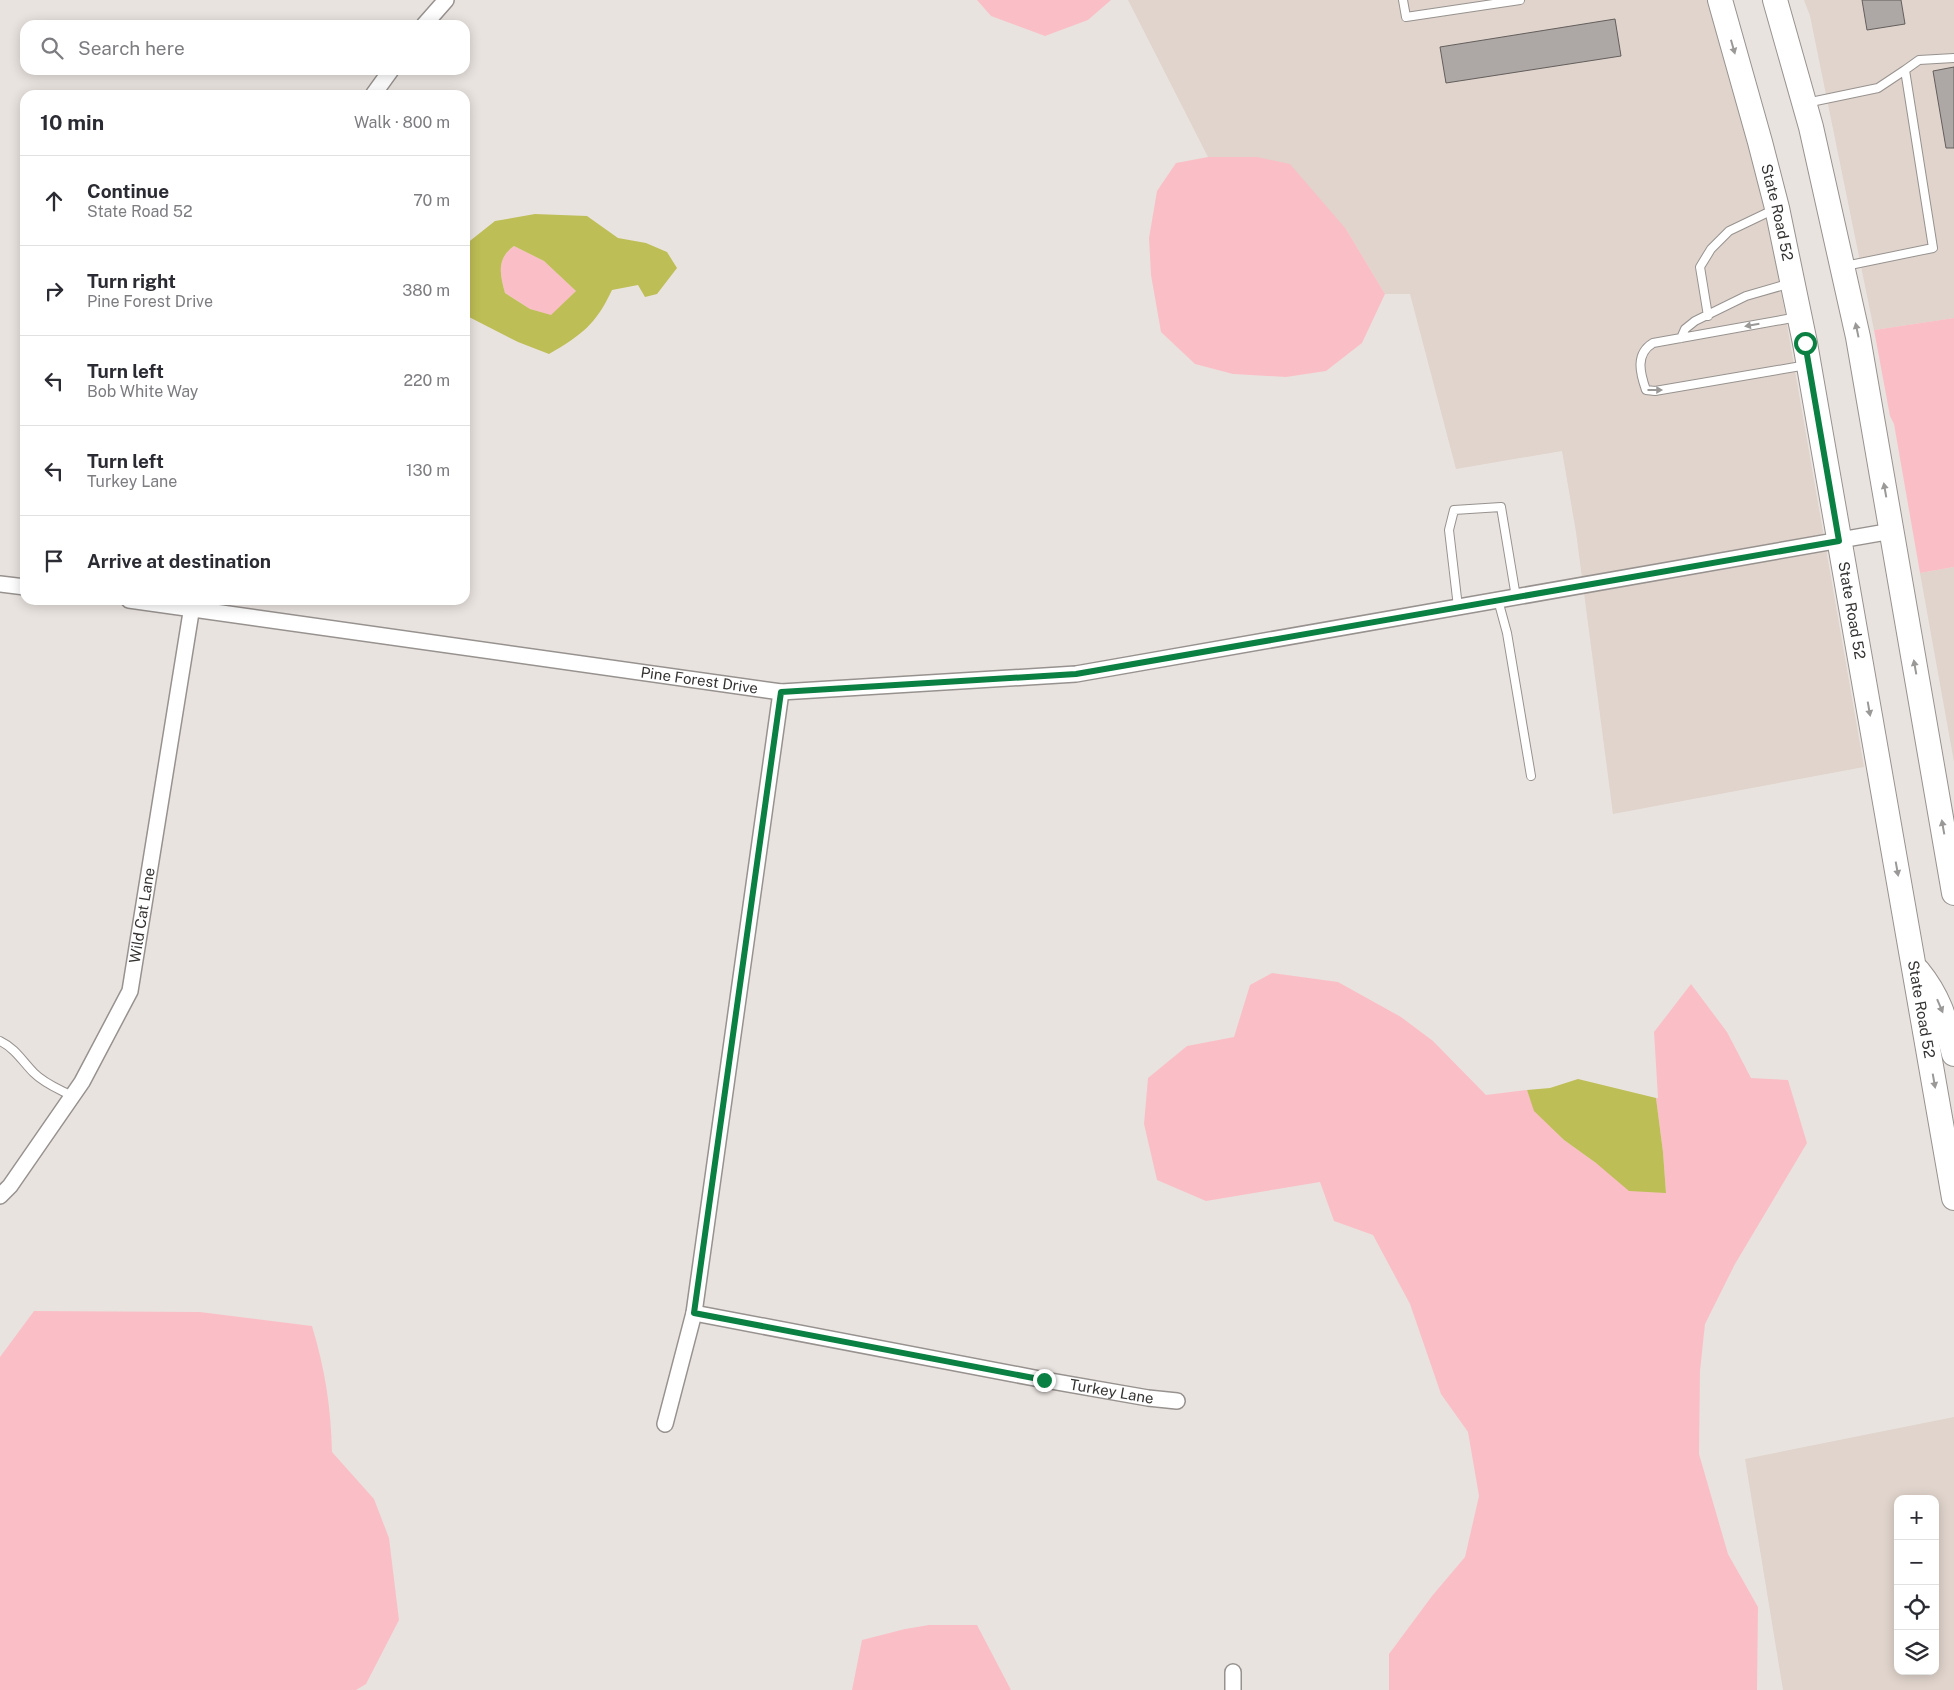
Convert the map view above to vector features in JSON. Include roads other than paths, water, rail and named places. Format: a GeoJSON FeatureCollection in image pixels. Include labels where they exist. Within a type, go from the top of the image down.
{"type":"FeatureCollection","features":[{"type":"Feature","properties":{"kind":"main road","name":"State Road 52"},"geometry":{"type":"LineString","coordinates":[[1720,0],[1777,208],[1800,316],[1954,1198]]}},
{"type":"Feature","properties":{"kind":"main road"},"geometry":{"type":"LineString","coordinates":[[1775,0],[1805,103],[1858,336],[1954,892]]}},
{"type":"Feature","properties":{"kind":"main road"},"geometry":{"type":"LineString","coordinates":[[1914,966],[1931,987],[1942,1011],[1954,1054]]}},
{"type":"Feature","properties":{"kind":"street"},"geometry":{"type":"LineString","coordinates":[[428,20],[446,0]]}},
{"type":"Feature","properties":{"kind":"street"},"geometry":{"type":"LineString","coordinates":[[377,90],[387,75]]}},
{"type":"Feature","properties":{"kind":"street","name":"Pine Forest Drive"},"geometry":{"type":"LineString","coordinates":[[199,605],[781,692],[1076,674],[1839,541],[1892,530]]}},
{"type":"Feature","properties":{"kind":"street"},"geometry":{"type":"LineString","coordinates":[[0,584],[20,586]]}},
{"type":"Feature","properties":{"kind":"street","name":"Wild Cat Lane"},"geometry":{"type":"LineString","coordinates":[[0,1196],[10,1186],[82,1082],[130,991],[192,605]]}},
{"type":"Feature","properties":{"kind":"street"},"geometry":{"type":"LineString","coordinates":[[665,1424],[694,1313],[781,692]]}},
{"type":"Feature","properties":{"kind":"street","name":"Turkey Lane"},"geometry":{"type":"LineString","coordinates":[[694,1313],[1044,1380],[1176,1401]]}},
{"type":"Feature","properties":{"kind":"street"},"geometry":{"type":"LineString","coordinates":[[1233,1672],[1234,1690]]}},
{"type":"Feature","properties":{"kind":"lane"},"geometry":{"type":"LineString","coordinates":[[1402,0],[1406,17],[1520,0]]}},
{"type":"Feature","properties":{"kind":"lane"},"geometry":{"type":"LineString","coordinates":[[1805,103],[1878,88],[1919,60],[1954,58]]}},
{"type":"Feature","properties":{"kind":"lane"},"geometry":{"type":"LineString","coordinates":[[1843,266],[1933,248],[1905,70]]}},
{"type":"Feature","properties":{"kind":"lane"},"geometry":{"type":"LineString","coordinates":[[1708,316],[1700,267],[1711,249],[1730,231],[1777,208]]}},
{"type":"Feature","properties":{"kind":"lane"},"geometry":{"type":"LineString","coordinates":[[1681,338],[1684,329],[1695,321],[1746,296],[1793,283]]}},
{"type":"Feature","properties":{"kind":"lane"},"geometry":{"type":"LineString","coordinates":[[1800,316],[1653,343],[1645,348],[1640,364],[1646,390],[1655,391],[1809,365]]}},
{"type":"Feature","properties":{"kind":"lane"},"geometry":{"type":"LineString","coordinates":[[1458,607],[1449,530],[1454,510],[1501,507],[1516,597]]}},
{"type":"Feature","properties":{"kind":"lane"},"geometry":{"type":"LineString","coordinates":[[1498,600],[1507,633],[1531,776]]}},
{"type":"Feature","properties":{"kind":"lane"},"geometry":{"type":"LineString","coordinates":[[0,1041],[13,1049],[34,1073],[45,1082],[72,1096]]}}]}
